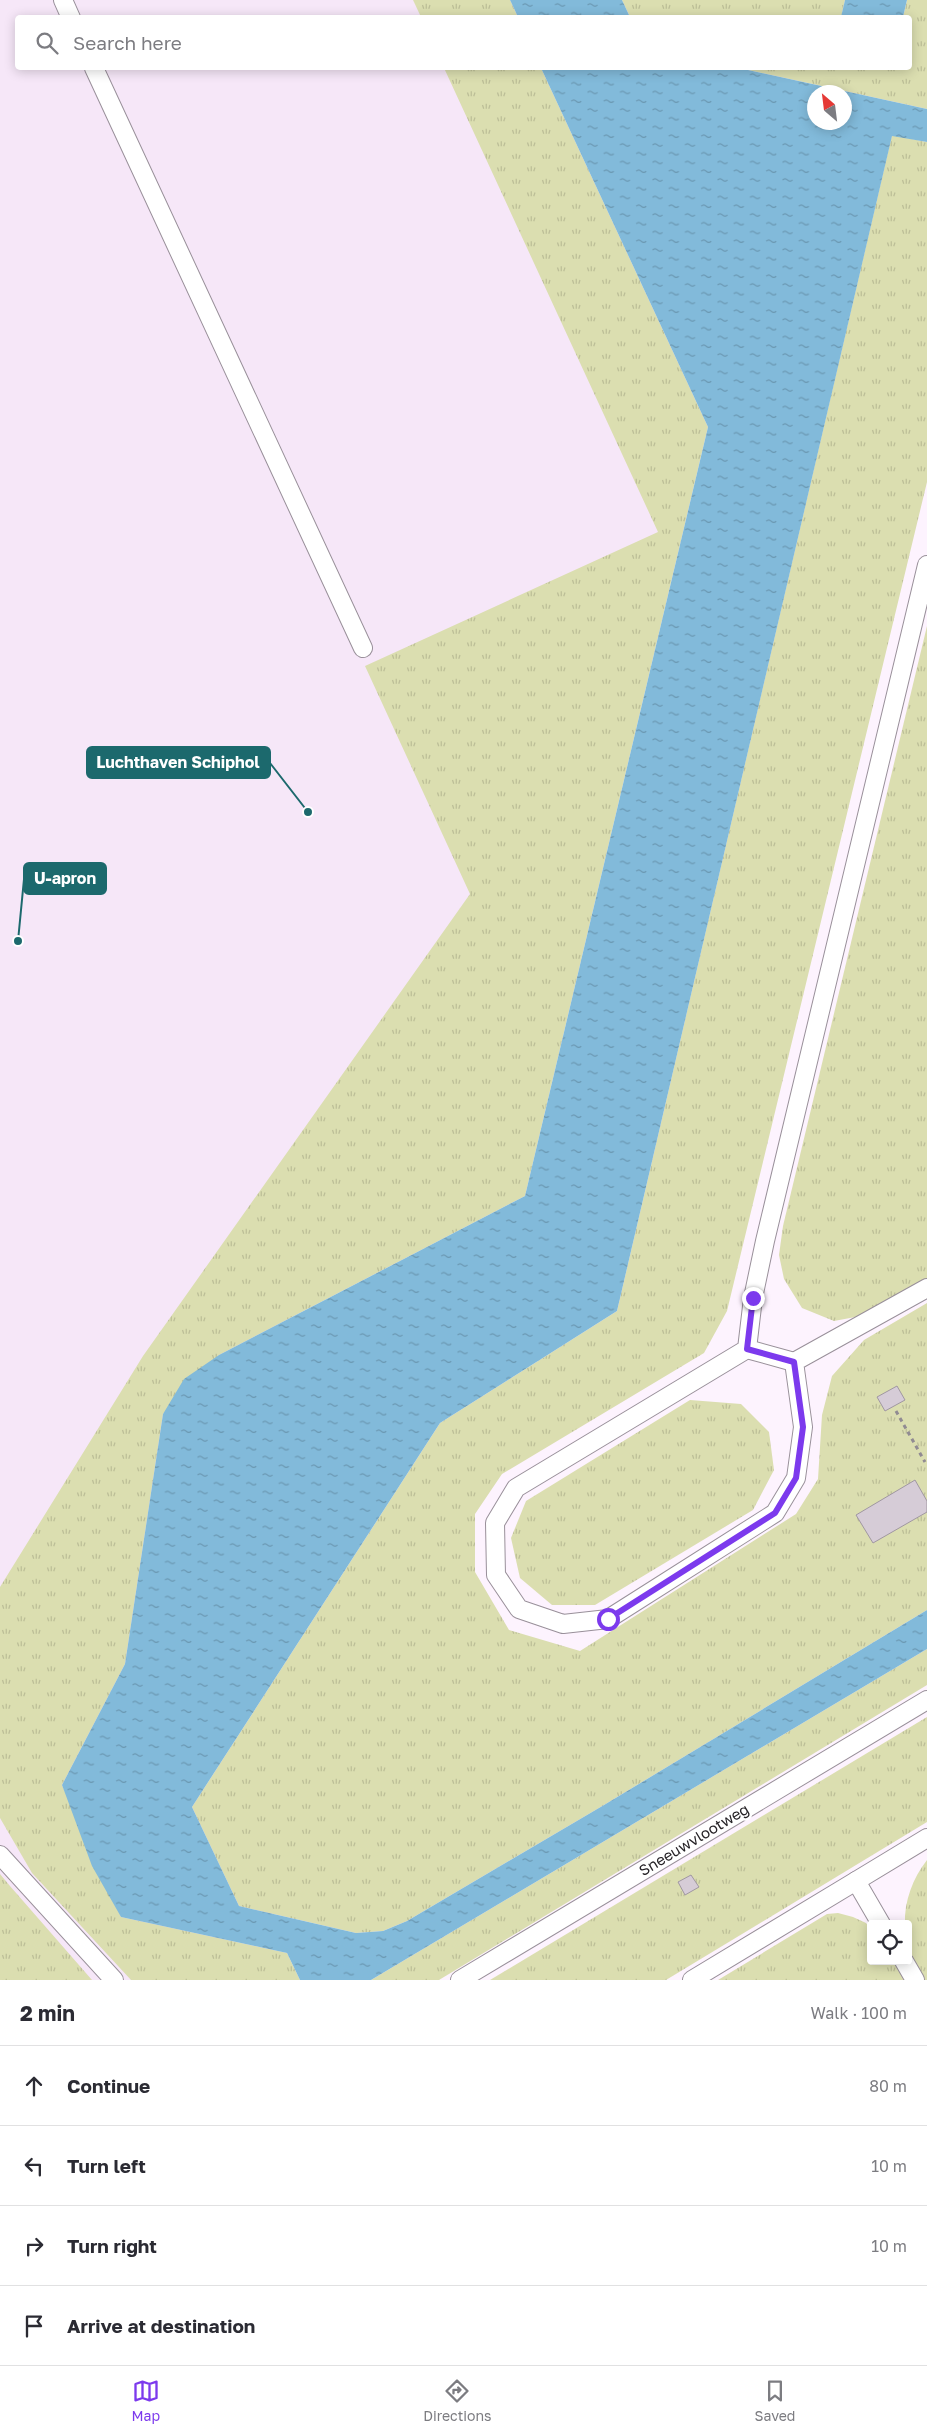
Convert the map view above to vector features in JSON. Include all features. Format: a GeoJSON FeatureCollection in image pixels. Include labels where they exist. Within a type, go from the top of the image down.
{"type":"FeatureCollection","features":[{"type":"Feature","properties":{"kind":"lane"},"geometry":{"type":"LineString","coordinates":[[63,0],[70,15]]}},
{"type":"Feature","properties":{"kind":"lane"},"geometry":{"type":"LineString","coordinates":[[95,70],[363,648]]}},
{"type":"Feature","properties":{"kind":"lane"},"geometry":{"type":"LineString","coordinates":[[747,1349],[753,1298],[765,1241],[927,565]]}},
{"type":"Feature","properties":{"kind":"lane"},"geometry":{"type":"LineString","coordinates":[[794,1362],[803,1427],[796,1478],[775,1513],[608,1619],[563,1624],[519,1610],[496,1575],[495,1523],[516,1488],[747,1349],[794,1362],[927,1288]]}},
{"type":"Feature","properties":{"kind":"lane","name":"Sneeuwvlootweg"},"geometry":{"type":"LineString","coordinates":[[460,1980],[927,1700]]}},
{"type":"Feature","properties":{"kind":"lane"},"geometry":{"type":"LineString","coordinates":[[692,1980],[927,1838]]}},
{"type":"Feature","properties":{"kind":"lane"},"geometry":{"type":"LineString","coordinates":[[0,1855],[114,1980]]}},
{"type":"Feature","properties":{"kind":"lane"},"geometry":{"type":"LineString","coordinates":[[856,1881],[879,1920]]}},
{"type":"Feature","properties":{"kind":"lane"},"geometry":{"type":"LineString","coordinates":[[907,1965],[916,1980]]}},
{"type":"Feature","properties":{"kind":"path"},"geometry":{"type":"LineString","coordinates":[[896,1411],[925,1462]]}},
{"type":"Feature","properties":{"kind":"shaded area"},"geometry":{"type":"Polygon","coordinates":[[[0,0],[510,0],[517,15],[15,15],[15,70],[542,70],[708,427],[125,1664],[300,1980],[0,1980],[0,0]]]}},
{"type":"Feature","properties":{"kind":"green space"},"geometry":{"type":"Polygon","coordinates":[[[413,0],[510,0],[517,15],[420,15],[413,0]]]}},
{"type":"Feature","properties":{"kind":"green space"},"geometry":{"type":"Polygon","coordinates":[[[622,0],[845,0],[842,15],[629,15],[622,0]]]}},
{"type":"Feature","properties":{"kind":"green space"},"geometry":{"type":"Polygon","coordinates":[[[907,0],[927,0],[927,109],[852,93],[852,85],[817,85],[748,70],[912,70],[912,15],[903,15],[907,0]]]}},
{"type":"Feature","properties":{"kind":"green space"},"geometry":{"type":"Polygon","coordinates":[[[445,70],[542,70],[708,427],[525,1196],[219,1355],[163,1414],[125,1664],[62,1785],[121,1917],[287,1953],[300,1980],[131,1980],[32,1873],[0,1818],[0,1587],[143,1356],[470,894],[365,666],[658,532],[445,70]]]}},
{"type":"Feature","properties":{"kind":"green space"},"geometry":{"type":"Polygon","coordinates":[[[892,135],[927,142],[927,482],[727,1311],[704,1353],[502,1474],[475,1514],[475,1572],[509,1630],[580,1651],[796,1514],[818,1479],[822,1415],[832,1376],[864,1340],[927,1303],[927,1610],[604,1805],[407,1921],[383,1931],[356,1933],[239,1906],[192,1807],[440,1423],[617,1311],[892,135]]]}},
{"type":"Feature","properties":{"kind":"green space"},"geometry":{"type":"Polygon","coordinates":[[[927,626],[927,1279],[866,1315],[834,1321],[802,1308],[784,1279],[779,1255],[783,1226],[927,626]]]}},
{"type":"Feature","properties":{"kind":"green space"},"geometry":{"type":"Polygon","coordinates":[[[690,1400],[741,1404],[769,1432],[774,1470],[753,1510],[595,1605],[552,1605],[520,1578],[511,1538],[526,1501],[690,1400]]]}},
{"type":"Feature","properties":{"kind":"green space"},"geometry":{"type":"Polygon","coordinates":[[[927,1649],[927,1685],[439,1980],[371,1980],[927,1649]]]}},
{"type":"Feature","properties":{"kind":"green space"},"geometry":{"type":"Polygon","coordinates":[[[927,1717],[927,1822],[666,1980],[490,1980],[927,1717]]]}},
{"type":"Feature","properties":{"kind":"green space"},"geometry":{"type":"Polygon","coordinates":[[[927,1860],[927,1980],[923,1980],[912,1956],[912,1920],[905,1920],[910,1890],[927,1860]]]}},
{"type":"Feature","properties":{"kind":"green space"},"geometry":{"type":"Polygon","coordinates":[[[0,1874],[10,1886],[92,1980],[0,1980],[0,1874]]]}},
{"type":"Feature","properties":{"kind":"green space"},"geometry":{"type":"Polygon","coordinates":[[[838,1913],[866,1923],[867,1965],[896,1965],[905,1980],[718,1980],[827,1914],[838,1913]]]}},
{"type":"Feature","properties":{"kind":"water"},"geometry":{"type":"Polygon","coordinates":[[[510,0],[622,0],[629,15],[517,15],[510,0]]]}},
{"type":"Feature","properties":{"kind":"water"},"geometry":{"type":"Polygon","coordinates":[[[845,0],[907,0],[903,15],[841,15],[845,0]]]}},
{"type":"Feature","properties":{"kind":"water"},"geometry":{"type":"Polygon","coordinates":[[[542,70],[748,70],[817,85],[807,85],[807,130],[852,130],[852,93],[927,109],[927,142],[892,136],[617,1311],[440,1423],[192,1807],[239,1906],[356,1933],[383,1931],[407,1921],[604,1805],[927,1610],[927,1649],[371,1980],[300,1980],[287,1953],[121,1917],[92,1866],[62,1785],[125,1664],[163,1414],[184,1379],[219,1355],[525,1196],[708,427],[542,70]]]}},
{"type":"Feature","properties":{"kind":"building"},"geometry":{"type":"Polygon","coordinates":[[[897,1386],[905,1400],[885,1411],[877,1397],[897,1386]]]}},
{"type":"Feature","properties":{"kind":"building"},"geometry":{"type":"Polygon","coordinates":[[[915,1480],[927,1501],[927,1512],[873,1543],[856,1515],[915,1480]]]}},
{"type":"Feature","properties":{"kind":"building"},"geometry":{"type":"Polygon","coordinates":[[[691,1875],[699,1887],[685,1895],[678,1882],[691,1875]]]}},
{"type":"Feature","properties":{"kind":"place","name":"Luchthaven Schiphol"},"geometry":{"type":"Point","coordinates":[308,812]}},
{"type":"Feature","properties":{"kind":"place","name":"U-apron"},"geometry":{"type":"Point","coordinates":[18,941]}},
{"type":"Feature","properties":{"kind":"route"},"geometry":{"type":"LineString","coordinates":[[608,1619],[775,1513],[796,1478],[803,1427],[794,1362],[747,1349],[753,1298]]}}]}
